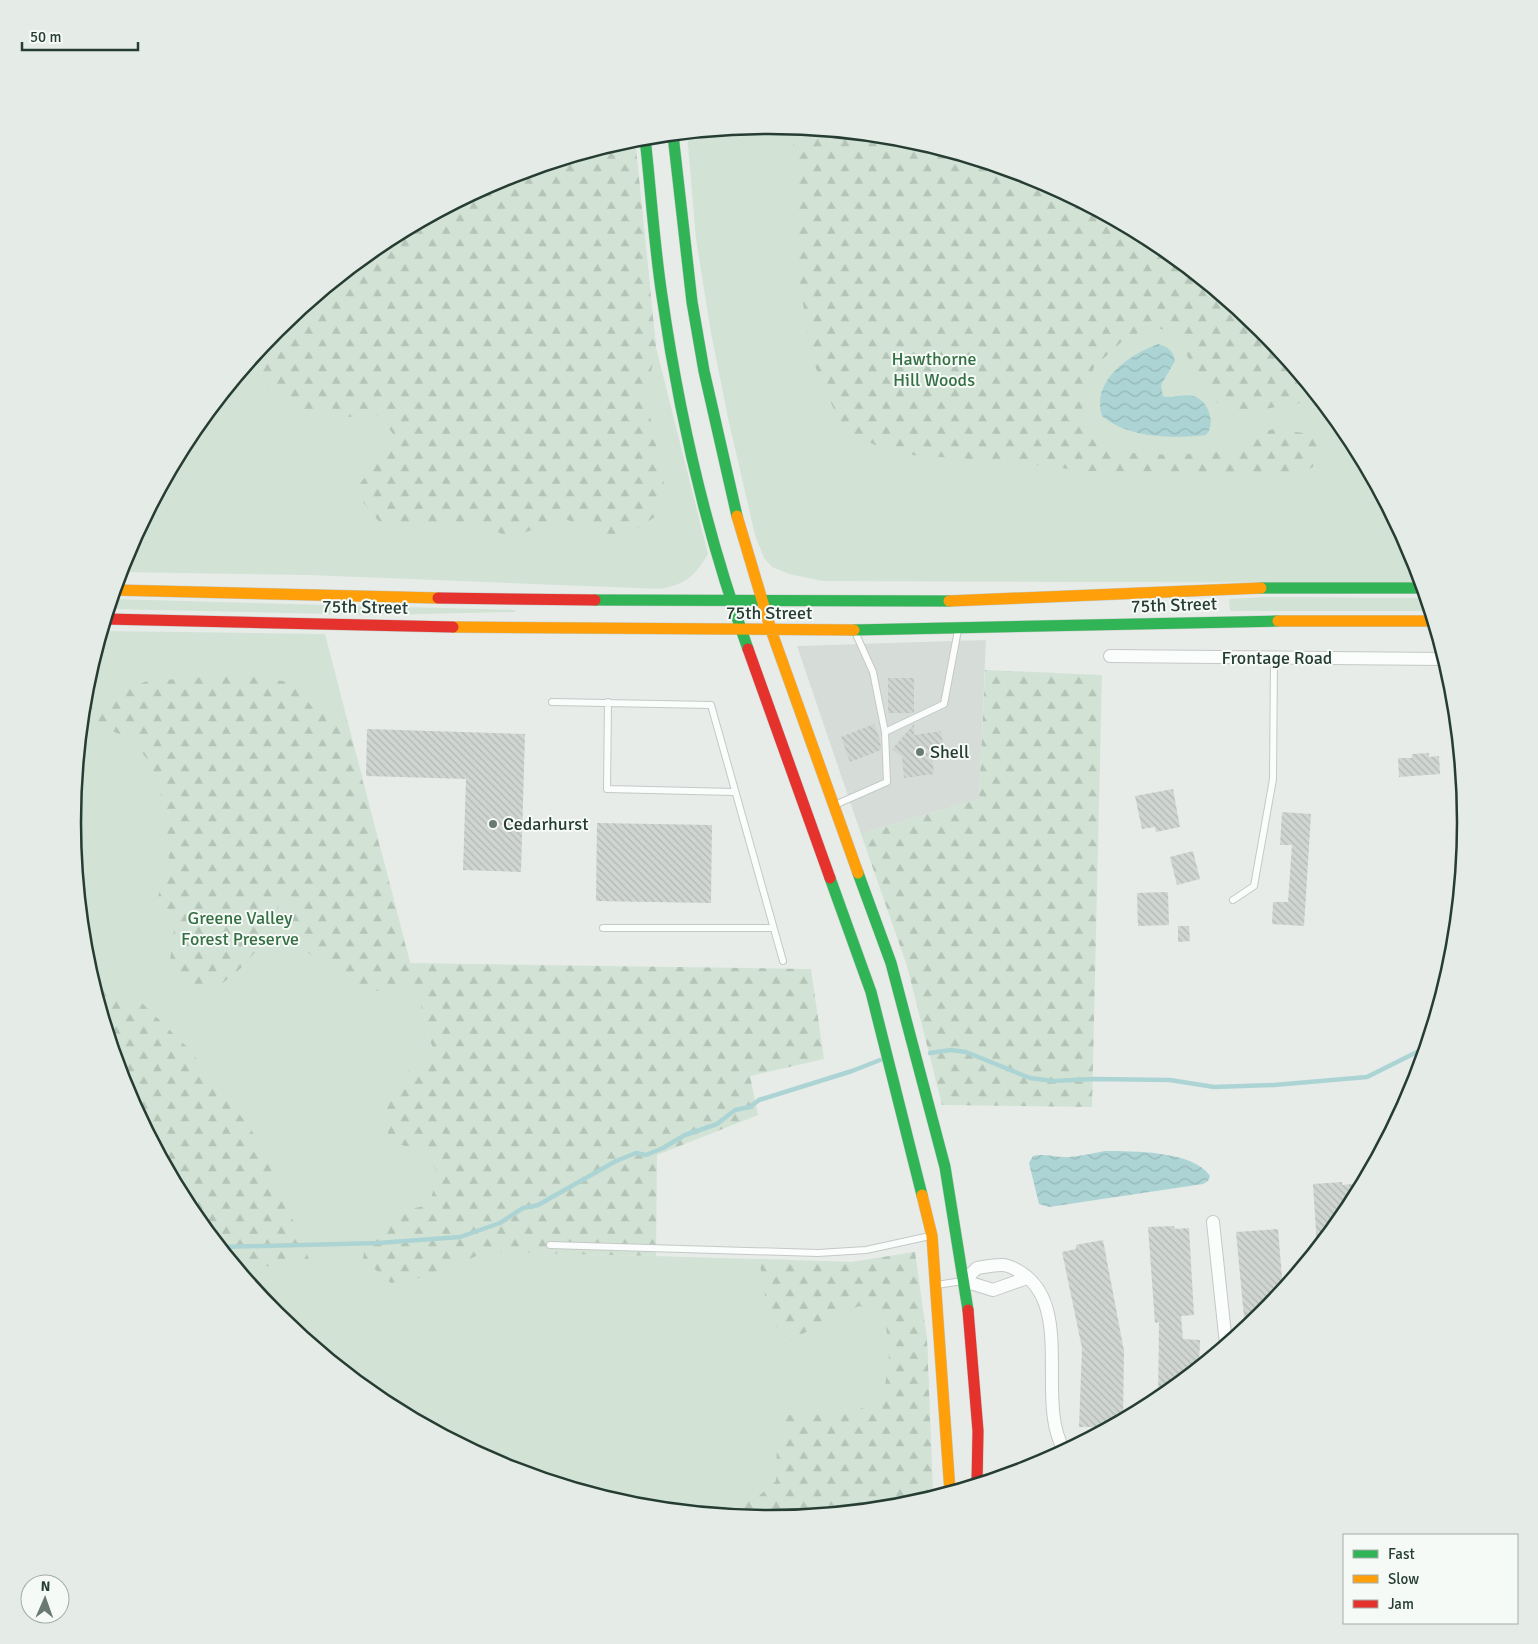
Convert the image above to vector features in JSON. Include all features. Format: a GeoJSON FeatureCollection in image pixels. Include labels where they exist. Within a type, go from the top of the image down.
{"type":"FeatureCollection","features":[{"type":"Feature","properties":{"kind":"main road"},"geometry":{"type":"LineString","coordinates":[[674,141],[685,253],[704,371],[732,500],[771,630],[891,963],[945,1167],[964,1281],[974,1370],[978,1431],[978,1477]]}},
{"type":"Feature","properties":{"kind":"main road"},"geometry":{"type":"LineString","coordinates":[[646,145],[654,234],[676,378],[703,500],[741,630],[871,992],[932,1236],[950,1485]]}},
{"type":"Feature","properties":{"kind":"main road","name":"75th Street"},"geometry":{"type":"LineString","coordinates":[[122,590],[550,601],[732,602],[953,601],[1063,598],[1218,589],[1415,588]]}},
{"type":"Feature","properties":{"kind":"main road","name":"75th Street"},"geometry":{"type":"LineString","coordinates":[[113,619],[741,630],[958,630],[1235,620],[1426,621]]}},
{"type":"Feature","properties":{"kind":"street","name":"Frontage Road"},"geometry":{"type":"LineString","coordinates":[[1110,656],[1437,659]]}},
{"type":"Feature","properties":{"kind":"street"},"geometry":{"type":"LineString","coordinates":[[1213,1222],[1225,1336]]}},
{"type":"Feature","properties":{"kind":"street"},"geometry":{"type":"LineString","coordinates":[[1026,1278],[993,1290],[964,1281],[977,1268],[1006,1266],[1026,1278],[1035,1286],[1046,1308],[1052,1338],[1053,1416],[1057,1438],[1061,1444]]}},
{"type":"Feature","properties":{"kind":"lane"},"geometry":{"type":"LineString","coordinates":[[834,806],[887,782],[886,732],[873,672],[854,630]]}},
{"type":"Feature","properties":{"kind":"lane"},"geometry":{"type":"LineString","coordinates":[[886,732],[944,704],[958,630]]}},
{"type":"Feature","properties":{"kind":"lane"},"geometry":{"type":"LineString","coordinates":[[1233,900],[1254,886],[1274,778],[1274,658]]}},
{"type":"Feature","properties":{"kind":"lane"},"geometry":{"type":"LineString","coordinates":[[552,702],[711,705],[782,961]]}},
{"type":"Feature","properties":{"kind":"lane"},"geometry":{"type":"LineString","coordinates":[[608,702],[607,789],[734,792]]}},
{"type":"Feature","properties":{"kind":"lane"},"geometry":{"type":"LineString","coordinates":[[603,928],[773,928]]}},
{"type":"Feature","properties":{"kind":"lane"},"geometry":{"type":"LineString","coordinates":[[550,1245],[818,1253],[866,1250],[932,1236]]}},
{"type":"Feature","properties":{"kind":"lane"},"geometry":{"type":"LineString","coordinates":[[936,1285],[964,1281]]}},
{"type":"Feature","properties":{"kind":"shaded area"},"geometry":{"type":"Polygon","coordinates":[[[986,640],[979,799],[861,834],[797,646],[986,640]]]}},
{"type":"Feature","properties":{"kind":"green space","name":"Hawthorne Hill Woods"},"geometry":{"type":"Polygon","coordinates":[[[769,134],[859,140],[903,147],[990,171],[1073,205],[1113,226],[1188,276],[1255,336],[1286,369],[1315,403],[1365,478],[1386,518],[1413,583],[823,581],[789,574],[772,567],[764,558],[755,535],[711,333],[696,239],[687,139],[769,134]]]}},
{"type":"Feature","properties":{"kind":"green space"},"geometry":{"type":"Polygon","coordinates":[[[792,135],[859,140],[903,147],[990,171],[1073,205],[1113,226],[1188,276],[1255,336],[1314,402],[1241,411],[1230,410],[1221,406],[1205,388],[1177,340],[1168,332],[1156,327],[1127,337],[1094,367],[1079,421],[1095,441],[1132,453],[1172,455],[1226,451],[1250,437],[1273,429],[1311,434],[1324,448],[1312,468],[1288,473],[1087,471],[1000,461],[911,455],[875,445],[842,428],[811,357],[798,270],[799,189],[792,135]]]}},
{"type":"Feature","properties":{"kind":"green space"},"geometry":{"type":"Polygon","coordinates":[[[636,147],[656,347],[708,554],[699,568],[683,582],[661,589],[309,575],[129,572],[152,518],[173,478],[223,403],[252,369],[283,336],[350,276],[431,223],[583,161],[636,147]]]}},
{"type":"Feature","properties":{"kind":"green space"},"geometry":{"type":"Polygon","coordinates":[[[636,147],[656,347],[646,396],[666,494],[658,515],[619,540],[565,519],[511,537],[469,522],[380,523],[354,491],[396,438],[379,415],[347,417],[301,410],[260,385],[253,368],[272,347],[282,341],[284,335],[350,276],[425,226],[465,205],[548,171],[636,147]]]}},
{"type":"Feature","properties":{"kind":"green space"},"geometry":{"type":"Polygon","coordinates":[[[1266,597],[1419,598],[1423,611],[1230,611],[1229,599],[1266,597]]]}},
{"type":"Feature","properties":{"kind":"green space"},"geometry":{"type":"Polygon","coordinates":[[[119,599],[515,610],[515,612],[376,615],[116,609],[119,599]]]}},
{"type":"Feature","properties":{"kind":"green space","name":"Greene Valley Forest Preserve"},"geometry":{"type":"Polygon","coordinates":[[[109,631],[325,634],[485,1251],[852,1262],[915,1252],[927,1340],[933,1490],[903,1497],[859,1504],[769,1510],[679,1504],[635,1497],[548,1473],[465,1439],[425,1418],[350,1368],[316,1339],[283,1308],[223,1241],[173,1166],[152,1126],[134,1085],[118,1043],[105,1000],[94,956],[87,912],[81,822],[87,732],[94,688],[109,631]]]}},
{"type":"Feature","properties":{"kind":"green space"},"geometry":{"type":"Polygon","coordinates":[[[985,670],[1102,675],[1092,1107],[942,1105],[907,966],[861,834],[979,799],[985,670]]]}},
{"type":"Feature","properties":{"kind":"green space"},"geometry":{"type":"Polygon","coordinates":[[[238,675],[290,682],[319,714],[345,714],[410,963],[811,969],[824,1059],[750,1076],[758,1115],[657,1155],[656,1256],[485,1252],[431,1276],[391,1283],[363,1259],[367,1234],[396,1212],[429,1205],[438,1175],[427,1152],[391,1142],[378,1105],[401,1077],[433,1050],[416,987],[365,992],[331,971],[296,943],[282,895],[269,937],[240,969],[215,989],[188,990],[170,961],[174,930],[158,897],[169,860],[166,812],[151,764],[131,739],[89,721],[93,694],[103,700],[147,681],[238,675]]]}},
{"type":"Feature","properties":{"kind":"green space"},"geometry":{"type":"Polygon","coordinates":[[[102,990],[142,1003],[187,1047],[261,1144],[309,1259],[278,1268],[241,1262],[223,1241],[173,1166],[152,1126],[134,1085],[118,1043],[102,990]]]}},
{"type":"Feature","properties":{"kind":"green space"},"geometry":{"type":"Polygon","coordinates":[[[915,1252],[927,1340],[933,1490],[903,1497],[859,1504],[814,1508],[769,1510],[724,1508],[727,1502],[759,1496],[776,1481],[777,1442],[787,1415],[854,1413],[884,1393],[889,1359],[885,1312],[859,1306],[790,1340],[769,1320],[759,1259],[852,1262],[915,1252]]]}},
{"type":"Feature","properties":{"kind":"water"},"geometry":{"type":"Polygon","coordinates":[[[1158,344],[1170,350],[1175,361],[1161,385],[1163,396],[1190,395],[1204,403],[1211,419],[1206,435],[1165,437],[1138,433],[1125,429],[1102,416],[1100,403],[1102,391],[1107,380],[1125,362],[1158,344]]]}},
{"type":"Feature","properties":{"kind":"water"},"geometry":{"type":"Polygon","coordinates":[[[1105,1151],[1146,1152],[1177,1157],[1202,1168],[1210,1176],[1208,1181],[1203,1184],[1049,1207],[1039,1204],[1029,1163],[1033,1156],[1069,1157],[1105,1151]]]}},
{"type":"Feature","properties":{"kind":"building","name":"Shell"},"geometry":{"type":"Polygon","coordinates":[[[888,678],[914,678],[914,713],[888,713],[888,678]]]}},
{"type":"Feature","properties":{"kind":"building","name":"Shell"},"geometry":{"type":"Polygon","coordinates":[[[874,724],[880,740],[881,750],[850,762],[841,737],[874,724]]]}},
{"type":"Feature","properties":{"kind":"building","name":"Shell"},"geometry":{"type":"Polygon","coordinates":[[[914,724],[914,735],[941,731],[945,756],[932,758],[934,774],[904,778],[902,757],[892,749],[914,724]]]}},
{"type":"Feature","properties":{"kind":"building","name":"Cedarhurst"},"geometry":{"type":"Polygon","coordinates":[[[367,729],[525,734],[521,872],[463,870],[466,779],[366,776],[367,729]]]}},
{"type":"Feature","properties":{"kind":"building"},"geometry":{"type":"Polygon","coordinates":[[[1429,753],[1429,757],[1439,756],[1440,774],[1399,777],[1398,758],[1412,758],[1412,754],[1429,753]]]}},
{"type":"Feature","properties":{"kind":"building"},"geometry":{"type":"Polygon","coordinates":[[[1173,789],[1180,827],[1156,832],[1155,827],[1142,829],[1135,796],[1173,789]]]}},
{"type":"Feature","properties":{"kind":"building"},"geometry":{"type":"Polygon","coordinates":[[[1282,812],[1311,814],[1304,926],[1272,924],[1273,902],[1288,902],[1292,845],[1280,845],[1282,812]]]}},
{"type":"Feature","properties":{"kind":"building"},"geometry":{"type":"Polygon","coordinates":[[[597,823],[712,825],[711,903],[596,901],[597,823]]]}},
{"type":"Feature","properties":{"kind":"building"},"geometry":{"type":"Polygon","coordinates":[[[1193,851],[1200,879],[1177,885],[1170,857],[1193,851]]]}},
{"type":"Feature","properties":{"kind":"building"},"geometry":{"type":"Polygon","coordinates":[[[1168,892],[1169,925],[1138,926],[1137,893],[1168,892]]]}},
{"type":"Feature","properties":{"kind":"building"},"geometry":{"type":"Polygon","coordinates":[[[1178,926],[1189,926],[1190,941],[1178,942],[1178,926]]]}},
{"type":"Feature","properties":{"kind":"building"},"geometry":{"type":"Polygon","coordinates":[[[1342,1182],[1342,1185],[1353,1185],[1317,1239],[1313,1184],[1342,1182]]]}},
{"type":"Feature","properties":{"kind":"building"},"geometry":{"type":"Polygon","coordinates":[[[1174,1226],[1175,1229],[1189,1228],[1194,1315],[1181,1316],[1183,1339],[1200,1340],[1199,1358],[1158,1389],[1159,1322],[1155,1323],[1148,1227],[1174,1226]]]}},
{"type":"Feature","properties":{"kind":"building"},"geometry":{"type":"Polygon","coordinates":[[[1278,1229],[1282,1279],[1244,1318],[1236,1232],[1278,1229]]]}},
{"type":"Feature","properties":{"kind":"building"},"geometry":{"type":"Polygon","coordinates":[[[1103,1240],[1124,1351],[1123,1412],[1096,1427],[1079,1427],[1082,1348],[1062,1252],[1076,1249],[1076,1245],[1103,1240]]]}},
{"type":"Feature","properties":{"kind":"waterway"},"geometry":{"type":"LineString","coordinates":[[930,1053],[951,1050],[966,1052],[1030,1078],[1053,1081],[1094,1079],[1170,1080],[1214,1087],[1274,1085],[1367,1077],[1416,1052]]}},
{"type":"Feature","properties":{"kind":"waterway"},"geometry":{"type":"LineString","coordinates":[[228,1247],[378,1243],[460,1237],[500,1223],[523,1208],[538,1205],[616,1161],[636,1153],[646,1155],[663,1148],[685,1135],[717,1124],[735,1110],[750,1107],[759,1100],[852,1071],[880,1060]]}},
{"type":"Feature","properties":{"kind":"traffic: fast"},"geometry":{"type":"LineString","coordinates":[[674,141],[692,302],[704,371],[737,516]]}},
{"type":"Feature","properties":{"kind":"traffic: fast"},"geometry":{"type":"LineString","coordinates":[[646,145],[659,276],[686,430],[707,519],[748,649]]}},
{"type":"Feature","properties":{"kind":"traffic: fast"},"geometry":{"type":"LineString","coordinates":[[1261,588],[1415,588]]}},
{"type":"Feature","properties":{"kind":"traffic: fast"},"geometry":{"type":"LineString","coordinates":[[595,600],[949,601]]}},
{"type":"Feature","properties":{"kind":"traffic: fast"},"geometry":{"type":"LineString","coordinates":[[854,630],[1278,621]]}},
{"type":"Feature","properties":{"kind":"traffic: fast"},"geometry":{"type":"LineString","coordinates":[[858,873],[891,963],[945,1167],[968,1310]]}},
{"type":"Feature","properties":{"kind":"traffic: fast"},"geometry":{"type":"LineString","coordinates":[[830,878],[871,992],[922,1195]]}},
{"type":"Feature","properties":{"kind":"traffic: slow"},"geometry":{"type":"LineString","coordinates":[[737,516],[771,630],[858,873]]}},
{"type":"Feature","properties":{"kind":"traffic: slow"},"geometry":{"type":"LineString","coordinates":[[949,601],[1261,588]]}},
{"type":"Feature","properties":{"kind":"traffic: slow"},"geometry":{"type":"LineString","coordinates":[[122,590],[438,598]]}},
{"type":"Feature","properties":{"kind":"traffic: slow"},"geometry":{"type":"LineString","coordinates":[[1278,621],[1426,621]]}},
{"type":"Feature","properties":{"kind":"traffic: slow"},"geometry":{"type":"LineString","coordinates":[[453,627],[854,630]]}},
{"type":"Feature","properties":{"kind":"traffic: slow"},"geometry":{"type":"LineString","coordinates":[[922,1195],[932,1236],[950,1485]]}},
{"type":"Feature","properties":{"kind":"traffic: jam"},"geometry":{"type":"LineString","coordinates":[[438,598],[595,600]]}},
{"type":"Feature","properties":{"kind":"traffic: jam"},"geometry":{"type":"LineString","coordinates":[[113,619],[453,627]]}},
{"type":"Feature","properties":{"kind":"traffic: jam"},"geometry":{"type":"LineString","coordinates":[[748,649],[830,878]]}},
{"type":"Feature","properties":{"kind":"traffic: jam"},"geometry":{"type":"LineString","coordinates":[[968,1310],[978,1431],[977,1477]]}},
{"type":"Feature","properties":{"kind":"place","name":"Shell"},"geometry":{"type":"Point","coordinates":[920,752]}},
{"type":"Feature","properties":{"kind":"place","name":"Cedarhurst"},"geometry":{"type":"Point","coordinates":[493,824]}}]}
